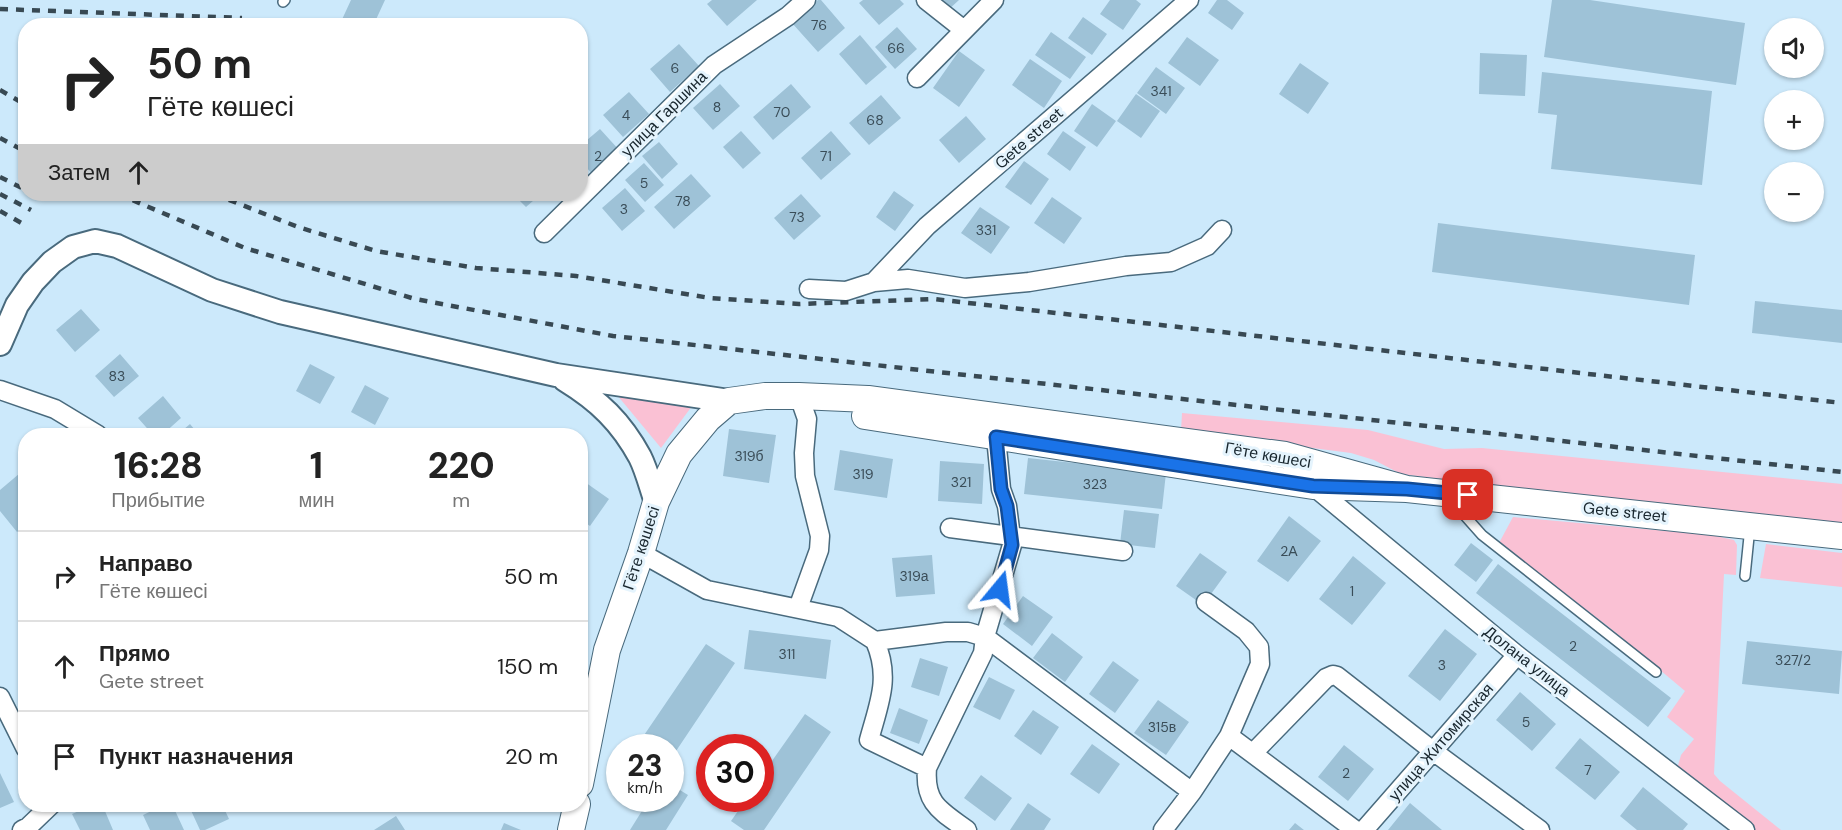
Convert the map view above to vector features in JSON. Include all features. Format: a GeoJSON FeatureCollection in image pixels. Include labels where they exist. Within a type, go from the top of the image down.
{"type":"FeatureCollection","features":[{"type":"Feature","properties":{"kind":"main road","name":"Гёте көшесі"},"geometry":{"type":"LineString","coordinates":[[588,744],[607,650],[656,502],[679,454],[708,419],[729,401],[765,396],[868,399],[1285,455],[1407,489]]}},
{"type":"Feature","properties":{"kind":"main road","name":"Гёте көшесі"},"geometry":{"type":"LineString","coordinates":[[799,396],[865,416],[1313,486],[1407,489]]}},
{"type":"Feature","properties":{"kind":"main road","name":"Gete street"},"geometry":{"type":"LineString","coordinates":[[1407,489],[1842,536]]}},
{"type":"Feature","properties":{"kind":"main road"},"geometry":{"type":"LineString","coordinates":[[571,830],[574,812]]}},
{"type":"Feature","properties":{"kind":"street"},"geometry":{"type":"LineString","coordinates":[[926,0],[964,30]]}},
{"type":"Feature","properties":{"kind":"street"},"geometry":{"type":"LineString","coordinates":[[917,78],[994,0]]}},
{"type":"Feature","properties":{"kind":"street","name":"Gete street"},"geometry":{"type":"LineString","coordinates":[[874,282],[927,226],[1189,0]]}},
{"type":"Feature","properties":{"kind":"street","name":"улица Гаршина"},"geometry":{"type":"LineString","coordinates":[[588,190],[714,65],[788,16],[796,3]]}},
{"type":"Feature","properties":{"kind":"street","name":"улица Гаршина"},"geometry":{"type":"LineString","coordinates":[[544,233],[576,201]]}},
{"type":"Feature","properties":{"kind":"street"},"geometry":{"type":"LineString","coordinates":[[809,289],[846,291],[874,282],[908,279],[964,288],[1029,282],[1126,266],[1171,262],[1207,246],[1222,230]]}},
{"type":"Feature","properties":{"kind":"street"},"geometry":{"type":"LineString","coordinates":[[0,344],[17,305],[33,282],[52,262],[73,247],[95,241],[117,246],[212,290],[280,312],[556,375],[729,401]]}},
{"type":"Feature","properties":{"kind":"street"},"geometry":{"type":"LineString","coordinates":[[556,375],[588,394],[614,418],[640,459],[656,502]]}},
{"type":"Feature","properties":{"kind":"street"},"geometry":{"type":"LineString","coordinates":[[0,390],[55,409],[87,428]]}},
{"type":"Feature","properties":{"kind":"street"},"geometry":{"type":"LineString","coordinates":[[798,608],[819,550],[819,536],[805,476],[804,453],[807,419],[799,396]]}},
{"type":"Feature","properties":{"kind":"street"},"geometry":{"type":"LineString","coordinates":[[967,830],[941,811],[932,801],[926,784],[927,768],[983,653],[985,637],[1012,545],[1007,506],[1001,489],[996,437]]}},
{"type":"Feature","properties":{"kind":"street","name":"Долана улица"},"geometry":{"type":"LineString","coordinates":[[1313,486],[1517,655],[1745,830]]}},
{"type":"Feature","properties":{"kind":"street"},"geometry":{"type":"LineString","coordinates":[[950,528],[1123,551]]}},
{"type":"Feature","properties":{"kind":"street"},"geometry":{"type":"LineString","coordinates":[[640,553],[707,590],[838,617],[875,641],[882,658],[884,678],[869,740],[927,768]]}},
{"type":"Feature","properties":{"kind":"street"},"geometry":{"type":"LineString","coordinates":[[1163,830],[1192,792],[1229,736],[1260,664],[1259,646],[1246,632],[1206,602]]}},
{"type":"Feature","properties":{"kind":"street"},"geometry":{"type":"LineString","coordinates":[[875,641],[946,632],[968,632],[985,637],[1192,792]]}},
{"type":"Feature","properties":{"kind":"street","name":"улица Житомирская"},"geometry":{"type":"LineString","coordinates":[[1364,830],[1517,655]]}},
{"type":"Feature","properties":{"kind":"street"},"geometry":{"type":"LineString","coordinates":[[1253,753],[1326,678],[1334,675],[1540,830]]}},
{"type":"Feature","properties":{"kind":"street"},"geometry":{"type":"LineString","coordinates":[[0,697],[18,733]]}},
{"type":"Feature","properties":{"kind":"street"},"geometry":{"type":"LineString","coordinates":[[1229,736],[1355,830]]}},
{"type":"Feature","properties":{"kind":"street"},"geometry":{"type":"LineString","coordinates":[[22,830],[44,812]]}},
{"type":"Feature","properties":{"kind":"lane"},"geometry":{"type":"LineString","coordinates":[[1445,493],[1482,535],[1656,672]]}},
{"type":"Feature","properties":{"kind":"lane"},"geometry":{"type":"LineString","coordinates":[[1745,576],[1750,526]]}},
{"type":"Feature","properties":{"kind":"shaded area"},"geometry":{"type":"Polygon","coordinates":[[[617,395],[695,402],[661,448],[617,395]]]}},
{"type":"Feature","properties":{"kind":"shaded area"},"geometry":{"type":"Polygon","coordinates":[[[1182,413],[1368,430],[1444,449],[1482,448],[1842,484],[1842,529],[1401,474],[1374,460],[1351,453],[1181,431],[1182,413]]]}},
{"type":"Feature","properties":{"kind":"shaded area"},"geometry":{"type":"Polygon","coordinates":[[[1513,517],[1711,535],[1734,540],[1737,545],[1736,575],[1724,574],[1714,774],[1781,830],[1732,830],[1677,769],[1681,755],[1694,739],[1667,717],[1685,691],[1610,628],[1499,543],[1513,517]]]}},
{"type":"Feature","properties":{"kind":"shaded area"},"geometry":{"type":"Polygon","coordinates":[[[1766,544],[1842,553],[1842,587],[1760,578],[1766,544]]]}},
{"type":"Feature","properties":{"kind":"building"},"geometry":{"type":"Polygon","coordinates":[[[351,0],[385,0],[377,18],[343,18],[351,0]]]}},
{"type":"Feature","properties":{"kind":"building"},"geometry":{"type":"Polygon","coordinates":[[[712,0],[757,0],[727,26],[707,4],[712,0]]]}},
{"type":"Feature","properties":{"kind":"building"},"geometry":{"type":"Polygon","coordinates":[[[818,0],[821,0],[845,28],[818,52],[792,23],[818,0]]]}},
{"type":"Feature","properties":{"kind":"building"},"geometry":{"type":"Polygon","coordinates":[[[863,0],[900,0],[904,4],[879,25],[859,3],[863,0]]]}},
{"type":"Feature","properties":{"kind":"building"},"geometry":{"type":"Polygon","coordinates":[[[937,0],[959,0],[947,11],[937,0]]]}},
{"type":"Feature","properties":{"kind":"building"},"geometry":{"type":"Polygon","coordinates":[[[1110,0],[1136,0],[1141,4],[1123,30],[1100,14],[1110,0]]]}},
{"type":"Feature","properties":{"kind":"building"},"geometry":{"type":"Polygon","coordinates":[[[1217,0],[1227,0],[1244,13],[1232,30],[1208,13],[1217,0]]]}},
{"type":"Feature","properties":{"kind":"building"},"geometry":{"type":"Polygon","coordinates":[[[1552,0],[1590,0],[1745,23],[1736,85],[1544,57],[1552,0]]]}},
{"type":"Feature","properties":{"kind":"building"},"geometry":{"type":"Polygon","coordinates":[[[1083,17],[1107,34],[1092,55],[1068,38],[1083,17]]]}},
{"type":"Feature","properties":{"kind":"building"},"geometry":{"type":"Polygon","coordinates":[[[897,27],[917,49],[895,69],[875,47],[897,27]]]}},
{"type":"Feature","properties":{"kind":"building"},"geometry":{"type":"Polygon","coordinates":[[[1051,32],[1086,57],[1070,79],[1035,55],[1051,32]]]}},
{"type":"Feature","properties":{"kind":"building"},"geometry":{"type":"Polygon","coordinates":[[[860,35],[887,67],[866,85],[839,54],[860,35]]]}},
{"type":"Feature","properties":{"kind":"building"},"geometry":{"type":"Polygon","coordinates":[[[1187,37],[1219,60],[1200,86],[1168,63],[1187,37]]]}},
{"type":"Feature","properties":{"kind":"building"},"geometry":{"type":"Polygon","coordinates":[[[679,44],[699,66],[670,92],[650,69],[679,44]]]}},
{"type":"Feature","properties":{"kind":"building"},"geometry":{"type":"Polygon","coordinates":[[[959,51],[985,70],[959,107],[933,88],[959,51]]]}},
{"type":"Feature","properties":{"kind":"building"},"geometry":{"type":"Polygon","coordinates":[[[1480,53],[1527,55],[1525,96],[1479,94],[1480,53]]]}},
{"type":"Feature","properties":{"kind":"building"},"geometry":{"type":"Polygon","coordinates":[[[1030,59],[1062,81],[1044,108],[1012,85],[1030,59]]]}},
{"type":"Feature","properties":{"kind":"building"},"geometry":{"type":"Polygon","coordinates":[[[1300,63],[1329,83],[1308,114],[1279,94],[1300,63]]]}},
{"type":"Feature","properties":{"kind":"building"},"geometry":{"type":"Polygon","coordinates":[[[1156,67],[1185,88],[1166,114],[1137,93],[1156,67]]]}},
{"type":"Feature","properties":{"kind":"building"},"geometry":{"type":"Polygon","coordinates":[[[1542,72],[1712,91],[1702,185],[1551,169],[1557,115],[1538,113],[1542,72]]]}},
{"type":"Feature","properties":{"kind":"building"},"geometry":{"type":"Polygon","coordinates":[[[720,84],[740,106],[713,130],[693,108],[720,84]]]}},
{"type":"Feature","properties":{"kind":"building"},"geometry":{"type":"Polygon","coordinates":[[[791,84],[811,107],[773,140],[753,117],[791,84]]]}},
{"type":"Feature","properties":{"kind":"building"},"geometry":{"type":"Polygon","coordinates":[[[629,92],[649,114],[623,137],[603,115],[629,92]]]}},
{"type":"Feature","properties":{"kind":"building"},"geometry":{"type":"Polygon","coordinates":[[[1136,94],[1160,111],[1141,138],[1117,121],[1136,94]]]}},
{"type":"Feature","properties":{"kind":"building"},"geometry":{"type":"Polygon","coordinates":[[[881,95],[901,118],[869,145],[849,123],[881,95]]]}},
{"type":"Feature","properties":{"kind":"building"},"geometry":{"type":"Polygon","coordinates":[[[1092,104],[1116,121],[1097,147],[1074,131],[1092,104]]]}},
{"type":"Feature","properties":{"kind":"building"},"geometry":{"type":"Polygon","coordinates":[[[966,116],[986,139],[959,163],[939,140],[966,116]]]}},
{"type":"Feature","properties":{"kind":"building"},"geometry":{"type":"Polygon","coordinates":[[[600,129],[620,151],[593,175],[588,169],[588,139],[600,129]]]}},
{"type":"Feature","properties":{"kind":"building"},"geometry":{"type":"Polygon","coordinates":[[[741,131],[761,153],[743,169],[723,147],[741,131]]]}},
{"type":"Feature","properties":{"kind":"building"},"geometry":{"type":"Polygon","coordinates":[[[831,131],[851,154],[821,180],[801,158],[831,131]]]}},
{"type":"Feature","properties":{"kind":"building"},"geometry":{"type":"Polygon","coordinates":[[[1063,131],[1086,147],[1070,171],[1047,154],[1063,131]]]}},
{"type":"Feature","properties":{"kind":"building"},"geometry":{"type":"Polygon","coordinates":[[[659,142],[678,164],[662,179],[642,156],[659,142]]]}},
{"type":"Feature","properties":{"kind":"building"},"geometry":{"type":"Polygon","coordinates":[[[1024,161],[1049,179],[1031,205],[1005,187],[1024,161]]]}},
{"type":"Feature","properties":{"kind":"building"},"geometry":{"type":"Polygon","coordinates":[[[644,163],[664,185],[645,202],[625,180],[644,163]]]}},
{"type":"Feature","properties":{"kind":"building"},"geometry":{"type":"Polygon","coordinates":[[[691,174],[711,196],[674,229],[654,207],[691,174]]]}},
{"type":"Feature","properties":{"kind":"building"},"geometry":{"type":"Polygon","coordinates":[[[625,188],[645,211],[622,231],[602,208],[625,188]]]}},
{"type":"Feature","properties":{"kind":"building"},"geometry":{"type":"Polygon","coordinates":[[[894,191],[914,205],[895,231],[876,217],[894,191]]]}},
{"type":"Feature","properties":{"kind":"building"},"geometry":{"type":"Polygon","coordinates":[[[801,194],[821,216],[794,240],[774,218],[801,194]]]}},
{"type":"Feature","properties":{"kind":"building"},"geometry":{"type":"Polygon","coordinates":[[[1052,197],[1082,218],[1064,244],[1034,223],[1052,197]]]}},
{"type":"Feature","properties":{"kind":"building"},"geometry":{"type":"Polygon","coordinates":[[[520,201],[533,201],[526,207],[520,201]]]}},
{"type":"Feature","properties":{"kind":"building"},"geometry":{"type":"Polygon","coordinates":[[[980,207],[1010,227],[991,254],[961,233],[980,207]]]}},
{"type":"Feature","properties":{"kind":"building"},"geometry":{"type":"Polygon","coordinates":[[[1438,223],[1695,255],[1689,305],[1432,272],[1438,223]]]}},
{"type":"Feature","properties":{"kind":"building"},"geometry":{"type":"Polygon","coordinates":[[[1755,301],[1842,310],[1842,343],[1752,333],[1755,301]]]}},
{"type":"Feature","properties":{"kind":"building"},"geometry":{"type":"Polygon","coordinates":[[[81,309],[100,330],[75,352],[56,330],[81,309]]]}},
{"type":"Feature","properties":{"kind":"building"},"geometry":{"type":"Polygon","coordinates":[[[120,354],[139,376],[114,397],[95,376],[120,354]]]}},
{"type":"Feature","properties":{"kind":"building"},"geometry":{"type":"Polygon","coordinates":[[[310,364],[335,377],[320,404],[296,391],[310,364]]]}},
{"type":"Feature","properties":{"kind":"building"},"geometry":{"type":"Polygon","coordinates":[[[365,385],[389,398],[375,425],[351,412],[365,385]]]}},
{"type":"Feature","properties":{"kind":"building"},"geometry":{"type":"Polygon","coordinates":[[[163,396],[181,418],[170,428],[147,428],[138,418],[163,396]]]}},
{"type":"Feature","properties":{"kind":"building"},"geometry":{"type":"Polygon","coordinates":[[[729,429],[776,435],[769,483],[723,476],[729,429]]]}},
{"type":"Feature","properties":{"kind":"building"},"geometry":{"type":"Polygon","coordinates":[[[840,450],[893,459],[887,498],[834,490],[840,450]]]}},
{"type":"Feature","properties":{"kind":"building"},"geometry":{"type":"Polygon","coordinates":[[[1028,458],[1166,473],[1162,509],[1024,494],[1028,458]]]}},
{"type":"Feature","properties":{"kind":"building"},"geometry":{"type":"Polygon","coordinates":[[[940,461],[984,464],[982,504],[938,501],[940,461]]]}},
{"type":"Feature","properties":{"kind":"building"},"geometry":{"type":"Polygon","coordinates":[[[18,475],[17,532],[0,511],[0,490],[18,475]]]}},
{"type":"Feature","properties":{"kind":"building"},"geometry":{"type":"Polygon","coordinates":[[[588,484],[609,499],[590,526],[588,525],[588,484]]]}},
{"type":"Feature","properties":{"kind":"building"},"geometry":{"type":"Polygon","coordinates":[[[1124,510],[1159,514],[1155,548],[1120,544],[1124,510]]]}},
{"type":"Feature","properties":{"kind":"building"},"geometry":{"type":"Polygon","coordinates":[[[1289,516],[1321,541],[1288,582],[1257,561],[1289,516]]]}},
{"type":"Feature","properties":{"kind":"building"},"geometry":{"type":"Polygon","coordinates":[[[1471,543],[1493,560],[1476,582],[1454,565],[1471,543]]]}},
{"type":"Feature","properties":{"kind":"building"},"geometry":{"type":"Polygon","coordinates":[[[1200,553],[1227,572],[1203,605],[1176,586],[1200,553]]]}},
{"type":"Feature","properties":{"kind":"building"},"geometry":{"type":"Polygon","coordinates":[[[932,555],[935,594],[896,597],[892,558],[932,555]]]}},
{"type":"Feature","properties":{"kind":"building"},"geometry":{"type":"Polygon","coordinates":[[[1353,556],[1386,583],[1352,625],[1319,599],[1353,556]]]}},
{"type":"Feature","properties":{"kind":"building"},"geometry":{"type":"Polygon","coordinates":[[[1498,564],[1671,698],[1648,727],[1476,593],[1498,564]]]}},
{"type":"Feature","properties":{"kind":"building"},"geometry":{"type":"Polygon","coordinates":[[[1023,596],[1053,617],[1032,646],[1003,624],[1023,596]]]}},
{"type":"Feature","properties":{"kind":"building"},"geometry":{"type":"Polygon","coordinates":[[[1445,629],[1477,654],[1440,701],[1408,676],[1445,629]]]}},
{"type":"Feature","properties":{"kind":"building"},"geometry":{"type":"Polygon","coordinates":[[[749,630],[831,640],[826,679],[744,669],[749,630]]]}},
{"type":"Feature","properties":{"kind":"building"},"geometry":{"type":"Polygon","coordinates":[[[1052,633],[1083,657],[1065,682],[1033,658],[1052,633]]]}},
{"type":"Feature","properties":{"kind":"building"},"geometry":{"type":"Polygon","coordinates":[[[1747,641],[1842,651],[1839,694],[1742,684],[1747,641]]]}},
{"type":"Feature","properties":{"kind":"building"},"geometry":{"type":"Polygon","coordinates":[[[706,644],[735,663],[684,739],[684,734],[645,734],[706,644]]]}},
{"type":"Feature","properties":{"kind":"building"},"geometry":{"type":"Polygon","coordinates":[[[920,658],[948,667],[939,696],[911,687],[920,658]]]}},
{"type":"Feature","properties":{"kind":"building"},"geometry":{"type":"Polygon","coordinates":[[[1113,661],[1139,680],[1115,713],[1089,694],[1113,661]]]}},
{"type":"Feature","properties":{"kind":"building"},"geometry":{"type":"Polygon","coordinates":[[[989,677],[1015,690],[1000,720],[973,707],[989,677]]]}},
{"type":"Feature","properties":{"kind":"building"},"geometry":{"type":"Polygon","coordinates":[[[1520,692],[1556,724],[1532,751],[1496,720],[1520,692]]]}},
{"type":"Feature","properties":{"kind":"building"},"geometry":{"type":"Polygon","coordinates":[[[1158,700],[1189,722],[1166,755],[1134,733],[1158,700]]]}},
{"type":"Feature","properties":{"kind":"building"},"geometry":{"type":"Polygon","coordinates":[[[899,708],[928,720],[919,744],[890,733],[899,708]]]}},
{"type":"Feature","properties":{"kind":"building"},"geometry":{"type":"Polygon","coordinates":[[[1033,710],[1059,727],[1041,755],[1014,736],[1033,710]]]}},
{"type":"Feature","properties":{"kind":"building"},"geometry":{"type":"Polygon","coordinates":[[[805,714],[831,732],[764,830],[744,830],[731,821],[737,812],[774,812],[774,758],[805,714]]]}},
{"type":"Feature","properties":{"kind":"building"},"geometry":{"type":"Polygon","coordinates":[[[1580,738],[1620,772],[1595,800],[1555,768],[1580,738]]]}},
{"type":"Feature","properties":{"kind":"building"},"geometry":{"type":"Polygon","coordinates":[[[1092,744],[1120,764],[1099,794],[1070,774],[1092,744]]]}},
{"type":"Feature","properties":{"kind":"building"},"geometry":{"type":"Polygon","coordinates":[[[1344,745],[1374,769],[1348,801],[1318,777],[1344,745]]]}},
{"type":"Feature","properties":{"kind":"building"},"geometry":{"type":"Polygon","coordinates":[[[0,773],[14,802],[0,808],[0,773]]]}},
{"type":"Feature","properties":{"kind":"building"},"geometry":{"type":"Polygon","coordinates":[[[981,775],[1012,798],[995,821],[964,798],[981,775]]]}},
{"type":"Feature","properties":{"kind":"building"},"geometry":{"type":"Polygon","coordinates":[[[1643,787],[1688,824],[1683,830],[1637,830],[1620,816],[1643,787]]]}},
{"type":"Feature","properties":{"kind":"building"},"geometry":{"type":"Polygon","coordinates":[[[1028,803],[1051,819],[1044,830],[1010,830],[1028,803]]]}},
{"type":"Feature","properties":{"kind":"building"},"geometry":{"type":"Polygon","coordinates":[[[1410,803],[1442,830],[1388,830],[1410,803]]]}},
{"type":"Feature","properties":{"kind":"building"},"geometry":{"type":"Polygon","coordinates":[[[105,812],[113,830],[80,830],[72,814],[105,812]]]}},
{"type":"Feature","properties":{"kind":"building"},"geometry":{"type":"Polygon","coordinates":[[[149,812],[176,812],[184,830],[150,830],[143,815],[149,812]]]}},
{"type":"Feature","properties":{"kind":"building"},"geometry":{"type":"Polygon","coordinates":[[[192,812],[226,812],[229,819],[200,830],[192,812]]]}},
{"type":"Feature","properties":{"kind":"building"},"geometry":{"type":"Polygon","coordinates":[[[641,812],[677,812],[666,830],[630,830],[641,812]]]}},
{"type":"Feature","properties":{"kind":"building"},"geometry":{"type":"Polygon","coordinates":[[[396,816],[405,830],[374,830],[396,816]]]}},
{"type":"Feature","properties":{"kind":"building"},"geometry":{"type":"Polygon","coordinates":[[[504,823],[521,830],[501,830],[504,823]]]}},
{"type":"Feature","properties":{"kind":"building"},"geometry":{"type":"Polygon","coordinates":[[[1295,823],[1304,830],[1289,830],[1295,823]]]}},
{"type":"Feature","properties":{"kind":"railway"},"geometry":{"type":"LineString","coordinates":[[0,9],[242,18]]}},
{"type":"Feature","properties":{"kind":"railway"},"geometry":{"type":"LineString","coordinates":[[0,90],[18,100]]}},
{"type":"Feature","properties":{"kind":"railway"},"geometry":{"type":"LineString","coordinates":[[0,138],[18,148]]}},
{"type":"Feature","properties":{"kind":"railway"},"geometry":{"type":"LineString","coordinates":[[0,177],[18,186]]}},
{"type":"Feature","properties":{"kind":"railway"},"geometry":{"type":"LineString","coordinates":[[0,194],[31,210]]}},
{"type":"Feature","properties":{"kind":"railway"},"geometry":{"type":"LineString","coordinates":[[134,201],[245,248],[415,299],[613,336],[1842,472]]}},
{"type":"Feature","properties":{"kind":"railway"},"geometry":{"type":"LineString","coordinates":[[232,201],[298,227],[376,251],[476,268],[576,276],[710,298],[799,304],[934,299],[1842,403]]}},
{"type":"Feature","properties":{"kind":"railway"},"geometry":{"type":"LineString","coordinates":[[0,211],[25,225]]}},
{"type":"Feature","properties":{"kind":"route"},"geometry":{"type":"LineString","coordinates":[[1000,589],[1012,545],[1007,506],[1001,489],[996,437],[1313,486],[1407,489],[1468,495]]}}]}
